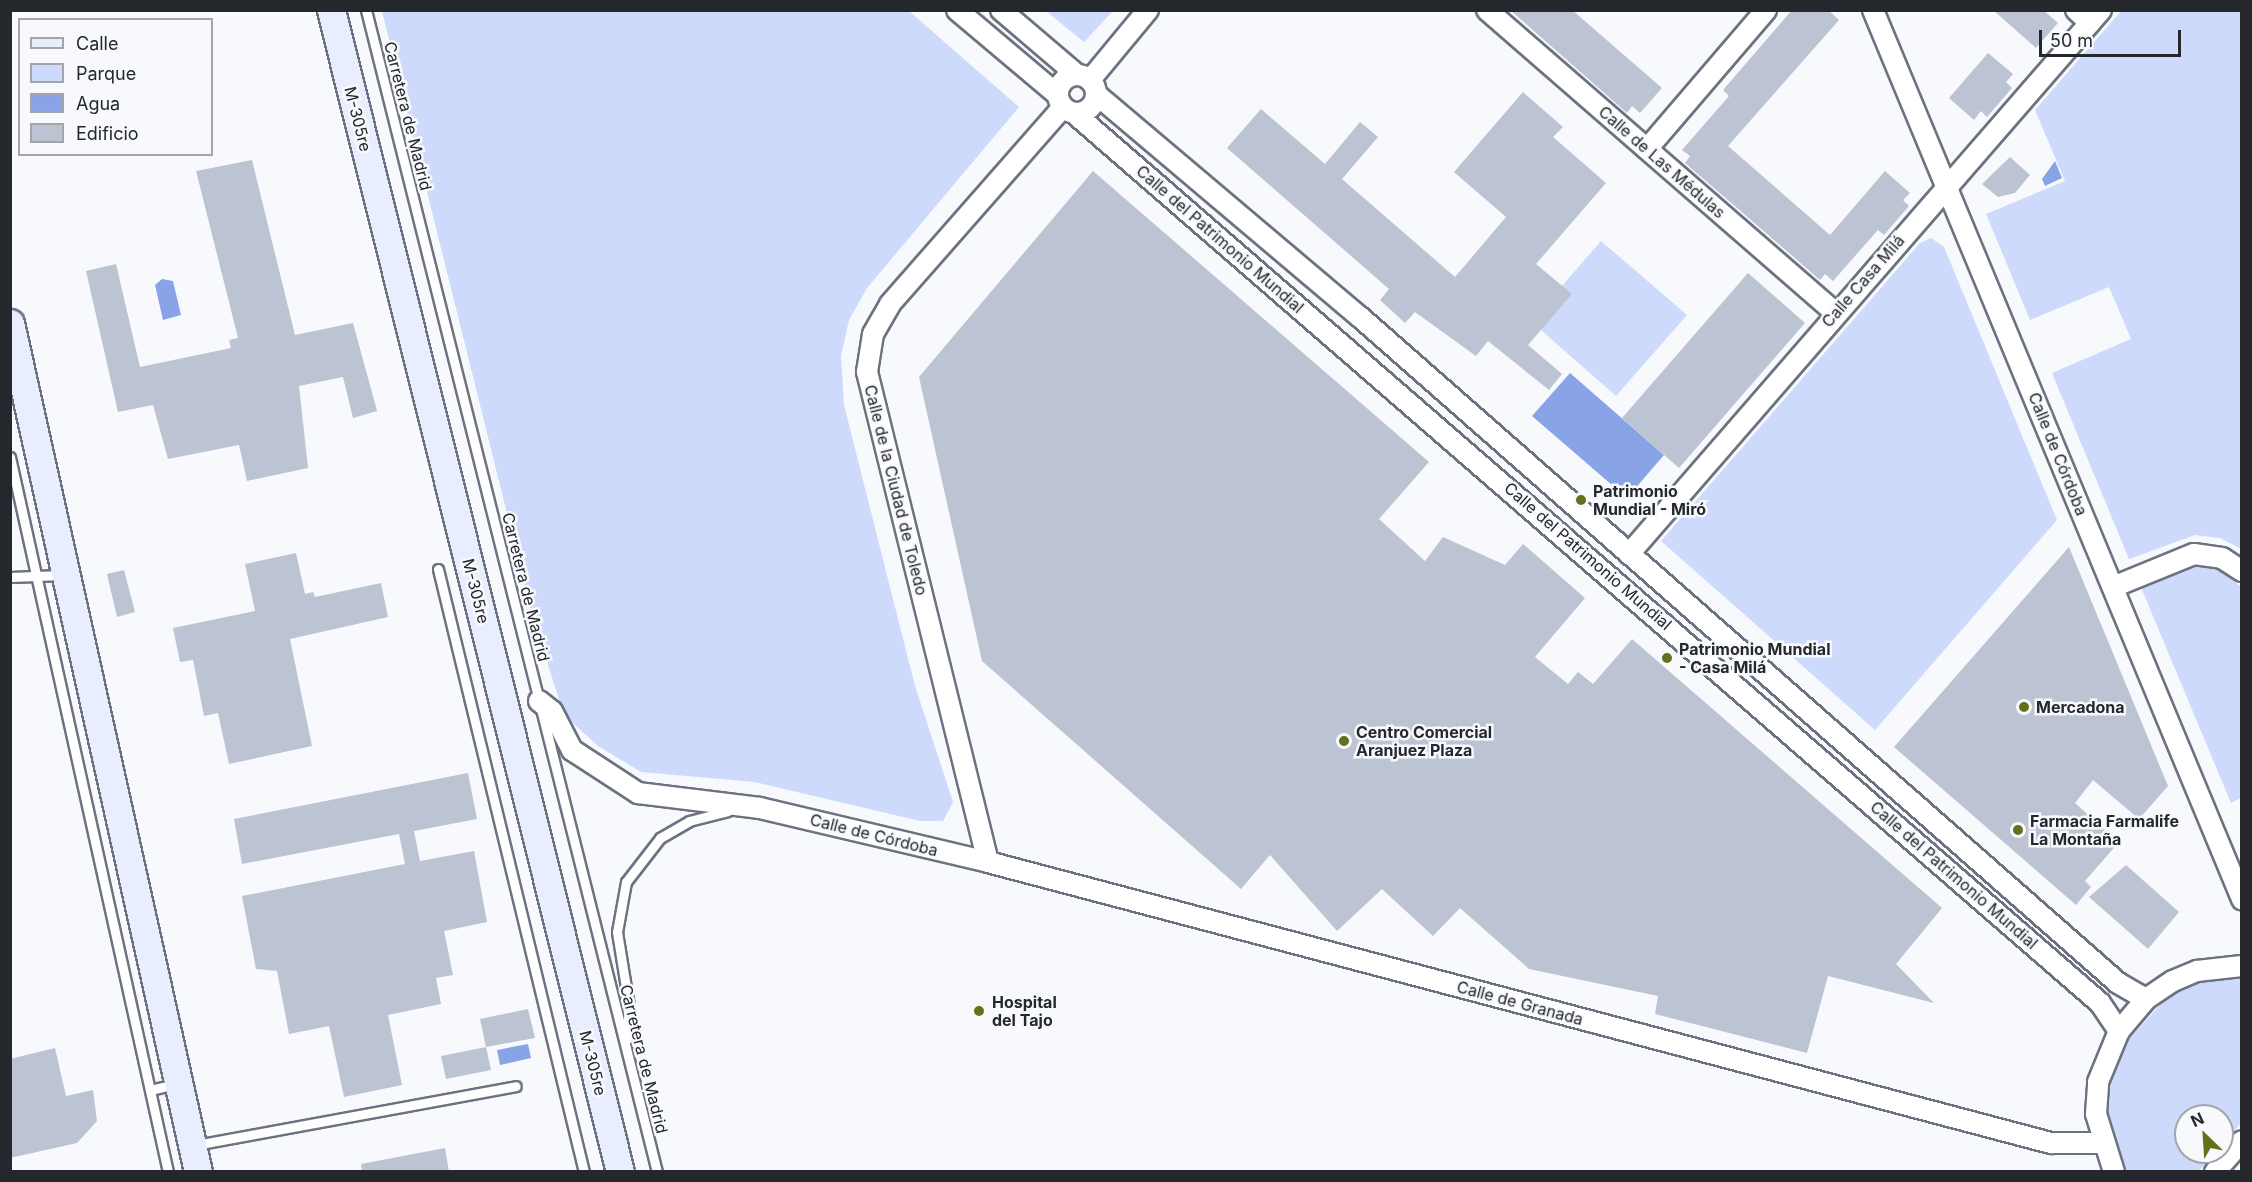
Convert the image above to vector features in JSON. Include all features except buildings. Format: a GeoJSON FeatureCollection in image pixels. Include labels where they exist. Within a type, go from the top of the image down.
{"type":"FeatureCollection","features":[{"type":"Feature","properties":{"kind":"main road","name":"M-305re"},"geometry":{"type":"LineString","coordinates":[[331,10],[620,1172]]}},
{"type":"Feature","properties":{"kind":"main road"},"geometry":{"type":"LineString","coordinates":[[10,323],[66,575],[145,999],[178,1084],[198,1172]]}},
{"type":"Feature","properties":{"kind":"street","name":"Calle del Patrimonio Mundial"},"geometry":{"type":"LineString","coordinates":[[957,10],[2091,995],[2119,1031]]}},
{"type":"Feature","properties":{"kind":"street","name":"Calle del Patrimonio Mundial"},"geometry":{"type":"LineString","coordinates":[[1001,10],[1629,554],[2118,983],[2146,999]]}},
{"type":"Feature","properties":{"kind":"street"},"geometry":{"type":"LineString","coordinates":[[1087,83],[1148,10]]}},
{"type":"Feature","properties":{"kind":"street","name":"Calle de Las Médulas"},"geometry":{"type":"LineString","coordinates":[[1487,10],[1836,313]]}},
{"type":"Feature","properties":{"kind":"street"},"geometry":{"type":"LineString","coordinates":[[1647,149],[1766,10]]}},
{"type":"Feature","properties":{"kind":"street","name":"Calle de Córdoba"},"geometry":{"type":"LineString","coordinates":[[1874,10],[2241,898]]}},
{"type":"Feature","properties":{"kind":"street","name":"Calle Casa Milá"},"geometry":{"type":"LineString","coordinates":[[1629,554],[2089,15]]}},
{"type":"Feature","properties":{"kind":"street"},"geometry":{"type":"LineString","coordinates":[[1061,83],[1087,83],[1092,106],[1065,105],[1061,83]]}},
{"type":"Feature","properties":{"kind":"street","name":"Calle de la Ciudad de Toledo"},"geometry":{"type":"LineString","coordinates":[[988,862],[867,372],[873,334],[890,304],[1065,105]]}},
{"type":"Feature","properties":{"kind":"street"},"geometry":{"type":"LineString","coordinates":[[2113,587],[2194,554],[2223,558],[2241,571]]}},
{"type":"Feature","properties":{"kind":"street","name":"Calle de Córdoba"},"geometry":{"type":"LineString","coordinates":[[539,701],[552,711],[572,750],[625,788],[760,808],[988,862]]}},
{"type":"Feature","properties":{"kind":"street","name":"Calle de Granada"},"geometry":{"type":"LineString","coordinates":[[988,862],[2051,1143],[2102,1143]]}},
{"type":"Feature","properties":{"kind":"street"},"geometry":{"type":"LineString","coordinates":[[2114,1172],[2102,1143],[2096,1114],[2098,1082],[2119,1031],[2146,999],[2197,971],[2241,966]]}},
{"type":"Feature","properties":{"kind":"street"},"geometry":{"type":"LineString","coordinates":[[2215,1172],[2241,1141]]}},
{"type":"Feature","properties":{"kind":"lane","name":"Carretera de Madrid"},"geometry":{"type":"LineString","coordinates":[[366,10],[657,1172]]}},
{"type":"Feature","properties":{"kind":"lane"},"geometry":{"type":"LineString","coordinates":[[10,457],[37,576],[145,999],[150,1090],[168,1172]]}},
{"type":"Feature","properties":{"kind":"lane"},"geometry":{"type":"LineString","coordinates":[[438,569],[584,1172]]}},
{"type":"Feature","properties":{"kind":"lane"},"geometry":{"type":"LineString","coordinates":[[10,577],[66,575]]}},
{"type":"Feature","properties":{"kind":"lane","name":"Calle de Córdoba"},"geometry":{"type":"LineString","coordinates":[[626,1050],[629,1006],[617,918],[634,865],[660,838],[689,821],[760,808]]}},
{"type":"Feature","properties":{"kind":"lane"},"geometry":{"type":"LineString","coordinates":[[150,1090],[178,1084]]}},
{"type":"Feature","properties":{"kind":"lane"},"geometry":{"type":"LineString","coordinates":[[193,1146],[516,1086]]}},
{"type":"Feature","properties":{"kind":"green space"},"geometry":{"type":"Polygon","coordinates":[[[2122,10],[2241,11],[2241,549],[2220,538],[2195,535],[2129,559],[2052,373],[2131,339],[2109,287],[2030,320],[1986,214],[2065,181],[2035,110],[2122,10]]]}},
{"type":"Feature","properties":{"kind":"green space"},"geometry":{"type":"Polygon","coordinates":[[[382,11],[909,11],[1019,107],[867,288],[849,320],[841,356],[844,405],[915,686],[953,802],[943,821],[920,821],[755,782],[641,772],[598,746],[564,715],[533,618],[382,11]]]}},
{"type":"Feature","properties":{"kind":"green space"},"geometry":{"type":"Polygon","coordinates":[[[1046,11],[1113,11],[1084,42],[1046,11]]]}},
{"type":"Feature","properties":{"kind":"green space"},"geometry":{"type":"Polygon","coordinates":[[[1931,238],[1944,247],[2057,520],[1875,730],[1661,541],[1920,243],[1931,238]]]}},
{"type":"Feature","properties":{"kind":"green space"},"geometry":{"type":"Polygon","coordinates":[[[1601,241],[1687,315],[1616,396],[1541,330],[1562,286],[1601,241]]]}},
{"type":"Feature","properties":{"kind":"green space"},"geometry":{"type":"Polygon","coordinates":[[[2197,564],[2218,568],[2241,587],[2241,798],[2231,803],[2140,585],[2197,564]]]}},
{"type":"Feature","properties":{"kind":"green space"},"geometry":{"type":"Polygon","coordinates":[[[2241,975],[2241,1123],[2234,1131],[2234,1104],[2174,1104],[2174,1164],[2205,1164],[2199,1171],[2126,1172],[2108,1115],[2111,1078],[2122,1047],[2168,996],[2203,980],[2241,975]]]}},
{"type":"Feature","properties":{"kind":"water"},"geometry":{"type":"Polygon","coordinates":[[[2055,161],[2062,178],[2045,186],[2042,179],[2055,161]]]}},
{"type":"Feature","properties":{"kind":"water"},"geometry":{"type":"Polygon","coordinates":[[[162,279],[173,281],[181,315],[163,320],[155,285],[162,279]]]}},
{"type":"Feature","properties":{"kind":"water"},"geometry":{"type":"Polygon","coordinates":[[[1570,373],[1664,455],[1627,498],[1532,416],[1570,373]]]}},
{"type":"Feature","properties":{"kind":"water"},"geometry":{"type":"Polygon","coordinates":[[[528,1044],[531,1058],[500,1065],[497,1050],[528,1044]]]}},
{"type":"Feature","properties":{"kind":"place","name":"Patrimonio Mundial - Miró"},"geometry":{"type":"Point","coordinates":[1581,500]}},
{"type":"Feature","properties":{"kind":"place","name":"Patrimonio Mundial - Casa Milá"},"geometry":{"type":"Point","coordinates":[1667,658]}},
{"type":"Feature","properties":{"kind":"place","name":"Mercadona"},"geometry":{"type":"Point","coordinates":[2024,707]}},
{"type":"Feature","properties":{"kind":"place","name":"Centro Comercial Aranjuez Plaza"},"geometry":{"type":"Point","coordinates":[1344,741]}},
{"type":"Feature","properties":{"kind":"place","name":"Farmacia Farmalife La Montaña"},"geometry":{"type":"Point","coordinates":[2018,830]}},
{"type":"Feature","properties":{"kind":"place","name":"Hospital del Tajo"},"geometry":{"type":"Point","coordinates":[979,1011]}}]}
